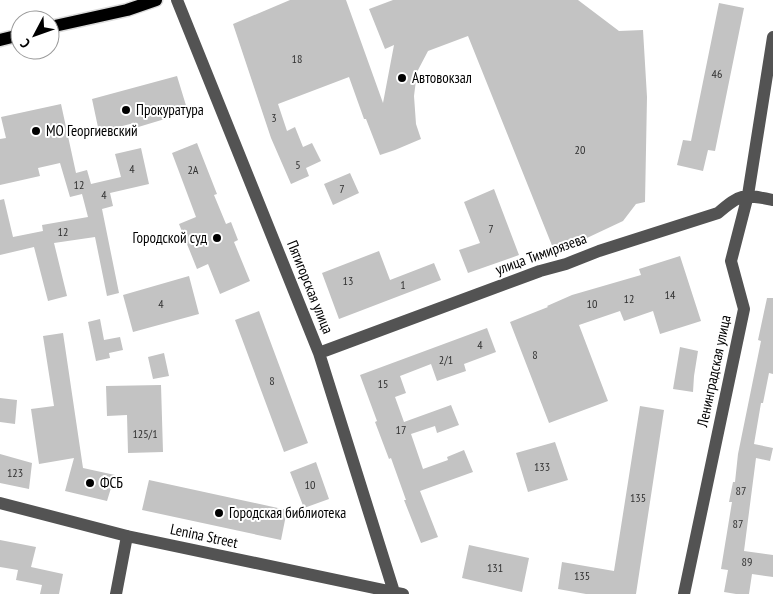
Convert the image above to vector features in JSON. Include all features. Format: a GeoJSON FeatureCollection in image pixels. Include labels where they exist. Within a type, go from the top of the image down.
{"type":"FeatureCollection","features":[{"type":"Feature","properties":{"kind":"main road"},"geometry":{"type":"LineString","coordinates":[[60,25],[127,10],[156,0]]}},
{"type":"Feature","properties":{"kind":"street","name":"Пятигорская улица"},"geometry":{"type":"LineString","coordinates":[[177,0],[319,353],[398,593]]}},
{"type":"Feature","properties":{"kind":"street","name":"Ленинградская улица"},"geometry":{"type":"LineString","coordinates":[[684,594],[744,309],[730,261],[748,195],[773,37]]}},
{"type":"Feature","properties":{"kind":"street","name":"улица Тимирязева"},"geometry":{"type":"LineString","coordinates":[[319,353],[540,271],[718,213],[733,200],[748,195]]}},
{"type":"Feature","properties":{"kind":"street"},"geometry":{"type":"LineString","coordinates":[[748,195],[773,200]]}},
{"type":"Feature","properties":{"kind":"street","name":"Lenina Street"},"geometry":{"type":"LineString","coordinates":[[0,503],[127,536],[398,593]]}},
{"type":"Feature","properties":{"kind":"street"},"geometry":{"type":"LineString","coordinates":[[116,594],[127,536]]}},
{"type":"Feature","properties":{"kind":"building"},"geometry":{"type":"Polygon","coordinates":[[[290,0],[346,0],[383,103],[394,45],[385,49],[369,9],[393,0],[578,0],[619,31],[643,30],[647,97],[645,202],[636,204],[623,221],[555,253],[468,36],[428,51],[417,72],[414,96],[416,124],[421,139],[395,150],[380,155],[366,119],[364,119],[349,77],[278,104],[287,131],[295,127],[303,147],[312,143],[321,161],[306,168],[309,176],[291,184],[271,138],[233,24],[290,0]]]}},
{"type":"Feature","properties":{"kind":"building"},"geometry":{"type":"Polygon","coordinates":[[[719,3],[744,8],[715,151],[708,150],[703,171],[677,165],[683,140],[691,141],[719,3]]]}},
{"type":"Feature","properties":{"kind":"building","name":"Прокуратура"},"geometry":{"type":"Polygon","coordinates":[[[177,76],[188,112],[135,128],[134,123],[99,132],[92,99],[177,76]]]}},
{"type":"Feature","properties":{"kind":"building"},"geometry":{"type":"Polygon","coordinates":[[[61,104],[76,173],[87,170],[91,184],[121,177],[115,154],[141,148],[149,184],[110,193],[113,206],[102,209],[119,293],[107,296],[95,237],[54,243],[67,296],[48,301],[34,247],[0,255],[0,200],[4,199],[13,237],[43,231],[42,225],[88,217],[82,194],[70,197],[60,163],[38,168],[40,176],[0,185],[0,139],[6,138],[1,117],[61,104]]]}},
{"type":"Feature","properties":{"kind":"building"},"geometry":{"type":"Polygon","coordinates":[[[197,143],[217,194],[214,195],[226,224],[231,222],[238,240],[234,242],[250,281],[220,294],[208,264],[197,269],[179,224],[196,217],[172,153],[197,143]]]}},
{"type":"Feature","properties":{"kind":"building"},"geometry":{"type":"Polygon","coordinates":[[[350,173],[359,193],[333,205],[324,184],[350,173]]]}},
{"type":"Feature","properties":{"kind":"building"},"geometry":{"type":"Polygon","coordinates":[[[494,189],[519,255],[468,273],[459,250],[480,243],[464,202],[494,189]]]}},
{"type":"Feature","properties":{"kind":"building"},"geometry":{"type":"Polygon","coordinates":[[[379,251],[390,280],[434,263],[441,280],[339,319],[322,273],[379,251]]]}},
{"type":"Feature","properties":{"kind":"building"},"geometry":{"type":"Polygon","coordinates":[[[680,256],[701,321],[660,334],[653,311],[624,321],[620,311],[579,325],[608,401],[549,423],[510,322],[572,295],[641,275],[639,269],[680,256]]]}},
{"type":"Feature","properties":{"kind":"building"},"geometry":{"type":"Polygon","coordinates":[[[189,276],[199,314],[133,332],[123,295],[189,276]]]}},
{"type":"Feature","properties":{"kind":"building"},"geometry":{"type":"Polygon","coordinates":[[[767,298],[773,298],[773,374],[769,373],[763,403],[761,403],[754,444],[773,448],[770,461],[756,458],[744,551],[773,555],[773,577],[752,574],[749,594],[736,594],[724,592],[728,570],[721,569],[732,502],[729,502],[733,482],[735,482],[738,454],[761,341],[758,340],[767,298]]]}},
{"type":"Feature","properties":{"kind":"building"},"geometry":{"type":"Polygon","coordinates":[[[259,311],[308,443],[284,452],[235,320],[259,311]]]}},
{"type":"Feature","properties":{"kind":"building"},"geometry":{"type":"Polygon","coordinates":[[[100,319],[104,340],[120,337],[123,350],[109,353],[110,358],[96,361],[88,322],[100,319]]]}},
{"type":"Feature","properties":{"kind":"building"},"geometry":{"type":"Polygon","coordinates":[[[487,328],[496,352],[464,364],[466,371],[437,381],[431,364],[400,376],[406,393],[395,397],[404,422],[451,405],[459,425],[437,433],[435,426],[411,434],[423,469],[448,460],[447,457],[464,450],[473,472],[420,491],[438,537],[421,543],[404,500],[406,500],[391,458],[389,459],[375,422],[377,421],[360,375],[487,328]]]}},
{"type":"Feature","properties":{"kind":"building"},"geometry":{"type":"Polygon","coordinates":[[[63,333],[83,468],[115,475],[107,501],[65,491],[74,458],[39,464],[31,409],[54,406],[43,336],[63,333]]]}},
{"type":"Feature","properties":{"kind":"building"},"geometry":{"type":"Polygon","coordinates":[[[680,347],[698,351],[693,392],[673,389],[680,347]]]}},
{"type":"Feature","properties":{"kind":"building"},"geometry":{"type":"Polygon","coordinates":[[[164,353],[169,376],[153,379],[148,357],[164,353]]]}},
{"type":"Feature","properties":{"kind":"building"},"geometry":{"type":"Polygon","coordinates":[[[161,385],[163,452],[128,453],[127,415],[107,416],[106,386],[161,385]]]}},
{"type":"Feature","properties":{"kind":"building"},"geometry":{"type":"Polygon","coordinates":[[[0,398],[17,400],[15,424],[0,422],[0,398]]]}},
{"type":"Feature","properties":{"kind":"building"},"geometry":{"type":"Polygon","coordinates":[[[640,406],[664,410],[636,594],[586,594],[558,589],[562,562],[614,571],[640,406]]]}},
{"type":"Feature","properties":{"kind":"building"},"geometry":{"type":"Polygon","coordinates":[[[555,442],[568,480],[528,492],[516,453],[555,442]]]}},
{"type":"Feature","properties":{"kind":"building"},"geometry":{"type":"Polygon","coordinates":[[[0,454],[32,463],[29,489],[0,483],[0,454]]]}},
{"type":"Feature","properties":{"kind":"building"},"geometry":{"type":"Polygon","coordinates":[[[316,462],[329,499],[304,508],[290,472],[316,462]]]}},
{"type":"Feature","properties":{"kind":"building"},"geometry":{"type":"Polygon","coordinates":[[[149,480],[287,510],[281,540],[142,510],[149,480]]]}},
{"type":"Feature","properties":{"kind":"building"},"geometry":{"type":"Polygon","coordinates":[[[0,540],[36,547],[31,567],[63,574],[59,594],[40,594],[42,585],[16,580],[18,570],[0,567],[0,540]]]}},
{"type":"Feature","properties":{"kind":"building"},"geometry":{"type":"Polygon","coordinates":[[[469,545],[529,558],[522,592],[462,578],[469,545]]]}},
{"type":"Feature","properties":{"kind":"place","name":"Автовокзал"},"geometry":{"type":"Point","coordinates":[402,78]}},
{"type":"Feature","properties":{"kind":"place","name":"Прокуратура"},"geometry":{"type":"Point","coordinates":[126,110]}},
{"type":"Feature","properties":{"kind":"place","name":"МО Георгиевский"},"geometry":{"type":"Point","coordinates":[36,131]}},
{"type":"Feature","properties":{"kind":"place","name":"Городской суд"},"geometry":{"type":"Point","coordinates":[217,238]}},
{"type":"Feature","properties":{"kind":"place","name":"ФСБ"},"geometry":{"type":"Point","coordinates":[90,483]}},
{"type":"Feature","properties":{"kind":"place","name":"Городская библиотека"},"geometry":{"type":"Point","coordinates":[219,513]}}]}
